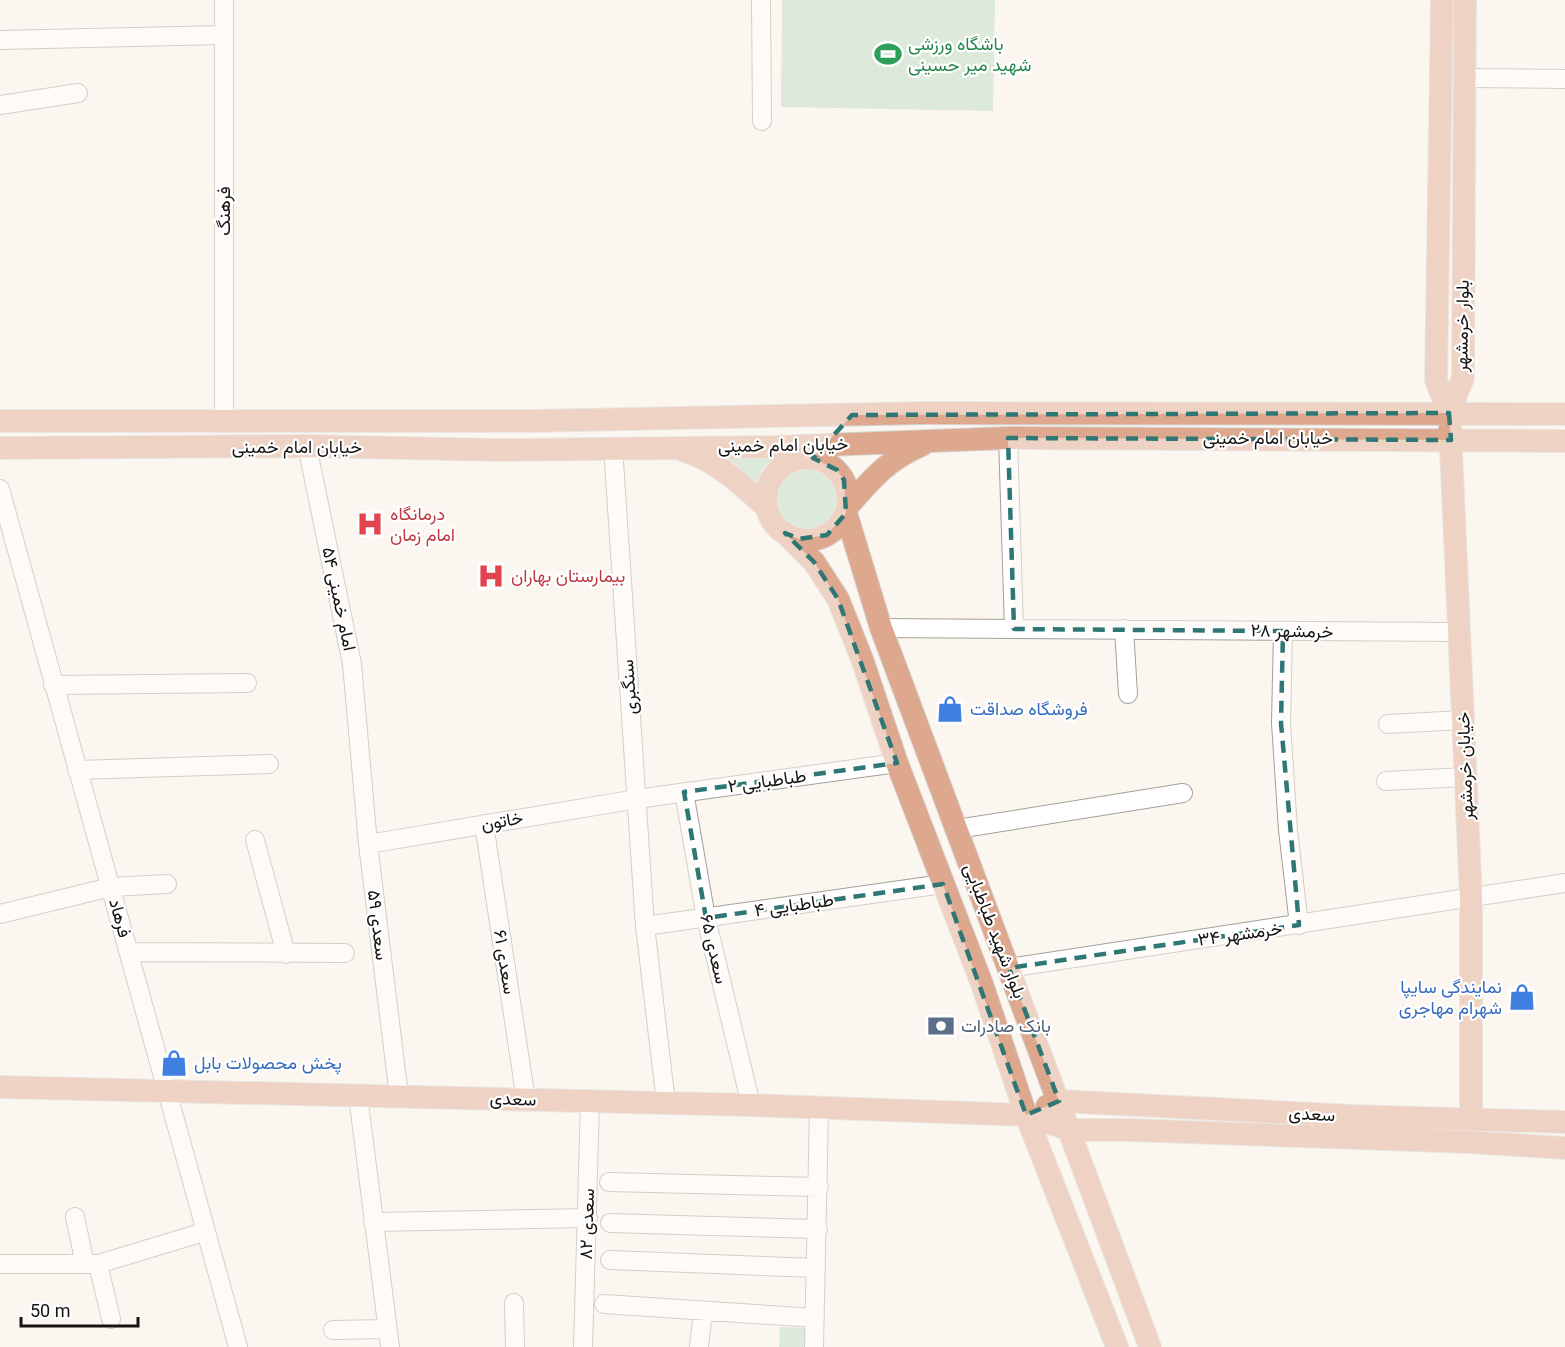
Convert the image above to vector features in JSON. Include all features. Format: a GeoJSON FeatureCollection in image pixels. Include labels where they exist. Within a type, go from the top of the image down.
{"type":"FeatureCollection","features":[{"type":"Feature","properties":{"kind":"main road","name":"بلوار خرمشهر"},"geometry":{"type":"LineString","coordinates":[[1442,0],[1436,380],[1449,413]]}},
{"type":"Feature","properties":{"kind":"main road","name":"بلوار خرمشهر"},"geometry":{"type":"LineString","coordinates":[[1449,413],[1463,378],[1465,0]]}},
{"type":"Feature","properties":{"kind":"main road","name":"خیابان خرمشهر"},"geometry":{"type":"LineString","coordinates":[[1449,413],[1471,899],[1471,1119]]}},
{"type":"Feature","properties":{"kind":"main road","name":"خیابان امام خمینی"},"geometry":{"type":"LineString","coordinates":[[0,421],[688,419],[852,415],[1565,414]]}},
{"type":"Feature","properties":{"kind":"main road"},"geometry":{"type":"LineString","coordinates":[[767,508],[769,483],[786,464],[811,454],[852,415]]}},
{"type":"Feature","properties":{"kind":"main road"},"geometry":{"type":"LineString","coordinates":[[688,419],[738,431],[774,447],[811,454],[837,470],[848,493],[847,510]]}},
{"type":"Feature","properties":{"kind":"main road","name":"خیابان امام خمینی"},"geometry":{"type":"LineString","coordinates":[[0,448],[307,446],[499,450],[774,447],[811,454],[931,441],[1008,438],[1565,441]]}},
{"type":"Feature","properties":{"kind":"main road"},"geometry":{"type":"LineString","coordinates":[[672,447],[699,455],[734,478],[767,508],[777,526],[785,533],[806,539],[827,535],[838,525],[847,510],[884,466],[900,454],[931,441]]}},
{"type":"Feature","properties":{"kind":"main road","name":"بلوار شهید طباطبایی"},"geometry":{"type":"LineString","coordinates":[[847,510],[881,628],[1071,1130],[1150,1347]]}},
{"type":"Feature","properties":{"kind":"main road","name":"بلوار شهید طباطبایی"},"geometry":{"type":"LineString","coordinates":[[785,533],[814,562],[838,600],[862,659],[897,763],[982,984],[1026,1115],[1117,1347]]}},
{"type":"Feature","properties":{"kind":"main road","name":"سعدی"},"geometry":{"type":"LineString","coordinates":[[0,1087],[751,1105],[1026,1115],[1071,1130],[1468,1142],[1565,1148]]}},
{"type":"Feature","properties":{"kind":"main road"},"geometry":{"type":"LineString","coordinates":[[1026,1115],[1059,1101]]}},
{"type":"Feature","properties":{"kind":"main road","name":"سعدی"},"geometry":{"type":"LineString","coordinates":[[1059,1101],[1565,1122]]}},
{"type":"Feature","properties":{"kind":"street","name":"فرهنگ"},"geometry":{"type":"LineString","coordinates":[[224,0],[224,422]]}},
{"type":"Feature","properties":{"kind":"street"},"geometry":{"type":"LineString","coordinates":[[761,0],[762,121]]}},
{"type":"Feature","properties":{"kind":"street"},"geometry":{"type":"LineString","coordinates":[[0,40],[223,35]]}},
{"type":"Feature","properties":{"kind":"street"},"geometry":{"type":"LineString","coordinates":[[1463,78],[1565,79]]}},
{"type":"Feature","properties":{"kind":"street"},"geometry":{"type":"LineString","coordinates":[[0,105],[78,93]]}},
{"type":"Feature","properties":{"kind":"street"},"geometry":{"type":"LineString","coordinates":[[1008,438],[1014,629]]}},
{"type":"Feature","properties":{"kind":"street","name":"امام خمینی ۵۴"},"geometry":{"type":"LineString","coordinates":[[307,446],[352,664],[360,754]]}},
{"type":"Feature","properties":{"kind":"street","name":"سنگبری"},"geometry":{"type":"LineString","coordinates":[[613,447],[645,926],[666,1103]]}},
{"type":"Feature","properties":{"kind":"street","name":"فرهاد"},"geometry":{"type":"LineString","coordinates":[[0,489],[129,952],[204,1232],[238,1347]]}},
{"type":"Feature","properties":{"kind":"street","name":"خرمشهر ۲۸"},"geometry":{"type":"LineString","coordinates":[[881,628],[1460,632]]}},
{"type":"Feature","properties":{"kind":"street"},"geometry":{"type":"LineString","coordinates":[[1124,629],[1128,694]]}},
{"type":"Feature","properties":{"kind":"street"},"geometry":{"type":"LineString","coordinates":[[1283,631],[1281,723],[1288,831],[1299,925]]}},
{"type":"Feature","properties":{"kind":"street"},"geometry":{"type":"LineString","coordinates":[[53,685],[247,683]]}},
{"type":"Feature","properties":{"kind":"street"},"geometry":{"type":"LineString","coordinates":[[1388,724],[1463,720]]}},
{"type":"Feature","properties":{"kind":"street","name":"سعدی ۵۹"},"geometry":{"type":"LineString","coordinates":[[360,754],[368,844],[399,1096]]}},
{"type":"Feature","properties":{"kind":"street","name":"طباطبایی ۲"},"geometry":{"type":"LineString","coordinates":[[637,799],[897,763]]}},
{"type":"Feature","properties":{"kind":"street"},"geometry":{"type":"LineString","coordinates":[[77,770],[269,764]]}},
{"type":"Feature","properties":{"kind":"street"},"geometry":{"type":"LineString","coordinates":[[1386,781],[1466,777]]}},
{"type":"Feature","properties":{"kind":"street","name":"سعدی ۶۵"},"geometry":{"type":"LineString","coordinates":[[684,792],[705,918],[751,1105]]}},
{"type":"Feature","properties":{"kind":"street"},"geometry":{"type":"LineString","coordinates":[[957,829],[1183,793]]}},
{"type":"Feature","properties":{"kind":"street","name":"خاتون"},"geometry":{"type":"LineString","coordinates":[[368,844],[637,799]]}},
{"type":"Feature","properties":{"kind":"street","name":"سعدی ۶۱"},"geometry":{"type":"LineString","coordinates":[[484,824],[526,1100]]}},
{"type":"Feature","properties":{"kind":"street"},"geometry":{"type":"LineString","coordinates":[[255,840],[286,954]]}},
{"type":"Feature","properties":{"kind":"street","name":"خرمشهر ۳۴"},"geometry":{"type":"LineString","coordinates":[[1009,968],[1565,883]]}},
{"type":"Feature","properties":{"kind":"street"},"geometry":{"type":"LineString","coordinates":[[0,914],[111,887],[167,884]]}},
{"type":"Feature","properties":{"kind":"street","name":"طباطبایی ۴"},"geometry":{"type":"LineString","coordinates":[[645,926],[943,884]]}},
{"type":"Feature","properties":{"kind":"street"},"geometry":{"type":"LineString","coordinates":[[129,952],[345,953]]}},
{"type":"Feature","properties":{"kind":"street"},"geometry":{"type":"LineString","coordinates":[[358,1096],[390,1347]]}},
{"type":"Feature","properties":{"kind":"street","name":"سعدی ۸۲"},"geometry":{"type":"LineString","coordinates":[[584,1347],[590,1102]]}},
{"type":"Feature","properties":{"kind":"street"},"geometry":{"type":"LineString","coordinates":[[814,1347],[819,1109]]}},
{"type":"Feature","properties":{"kind":"street"},"geometry":{"type":"LineString","coordinates":[[609,1182],[819,1187]]}},
{"type":"Feature","properties":{"kind":"street"},"geometry":{"type":"LineString","coordinates":[[75,1217],[111,1319]]}},
{"type":"Feature","properties":{"kind":"street"},"geometry":{"type":"LineString","coordinates":[[374,1222],[588,1218]]}},
{"type":"Feature","properties":{"kind":"street"},"geometry":{"type":"LineString","coordinates":[[610,1223],[818,1229]]}},
{"type":"Feature","properties":{"kind":"street"},"geometry":{"type":"LineString","coordinates":[[0,1264],[91,1264],[204,1232]]}},
{"type":"Feature","properties":{"kind":"street"},"geometry":{"type":"LineString","coordinates":[[610,1260],[816,1268]]}},
{"type":"Feature","properties":{"kind":"street"},"geometry":{"type":"LineString","coordinates":[[514,1303],[515,1347]]}},
{"type":"Feature","properties":{"kind":"street"},"geometry":{"type":"LineString","coordinates":[[604,1304],[815,1318]]}},
{"type":"Feature","properties":{"kind":"street"},"geometry":{"type":"LineString","coordinates":[[699,1347],[703,1311]]}},
{"type":"Feature","properties":{"kind":"street"},"geometry":{"type":"LineString","coordinates":[[333,1330],[388,1329]]}},
{"type":"Feature","properties":{"kind":"highlighted area"},"geometry":{"type":"Polygon","coordinates":[[[1449,413],[1451,440],[1008,438],[1014,629],[1283,631],[1281,723],[1299,925],[1009,968],[1059,1101],[1026,1115],[943,884],[706,918],[684,792],[897,763],[838,599],[814,562],[785,533],[799,539],[827,535],[846,513],[844,480],[837,470],[813,458],[852,415],[1449,413]]]}},
{"type":"Feature","properties":{"kind":"green space","name":"باشگاه ورزشی شهید میر حسینی"},"geometry":{"type":"Polygon","coordinates":[[[782,0],[995,0],[993,111],[781,107],[782,0]]]}},
{"type":"Feature","properties":{"kind":"green space"},"geometry":{"type":"Polygon","coordinates":[[[717,448],[774,458],[762,469],[756,490],[725,465],[717,448]]]}},
{"type":"Feature","properties":{"kind":"green space"},"geometry":{"type":"Polygon","coordinates":[[[807,468],[824,473],[832,481],[837,498],[832,515],[824,523],[807,528],[790,523],[782,515],[777,498],[782,481],[790,473],[807,468]]]}},
{"type":"Feature","properties":{"kind":"green space"},"geometry":{"type":"Polygon","coordinates":[[[780,1327],[806,1328],[805,1347],[779,1347],[780,1327]]]}},
{"type":"Feature","properties":{"kind":"place","name":"باشگاه ورزشی شهید میر حسینی"},"geometry":{"type":"Point","coordinates":[888,54]}},
{"type":"Feature","properties":{"kind":"place","name":"درمانگاه امام زمان"},"geometry":{"type":"Point","coordinates":[370,524]}},
{"type":"Feature","properties":{"kind":"place","name":"بیمارستان بهاران"},"geometry":{"type":"Point","coordinates":[491,576]}},
{"type":"Feature","properties":{"kind":"place","name":"فروشگاه صداقت"},"geometry":{"type":"Point","coordinates":[950,709]}},
{"type":"Feature","properties":{"kind":"place","name":"نمایندگی سایپا شهرام مهاجری"},"geometry":{"type":"Point","coordinates":[1522,997]}},
{"type":"Feature","properties":{"kind":"place","name":"بانک صادرات"},"geometry":{"type":"Point","coordinates":[941,1026]}},
{"type":"Feature","properties":{"kind":"place","name":"پخش محصولات بابل"},"geometry":{"type":"Point","coordinates":[174,1063]}}]}
